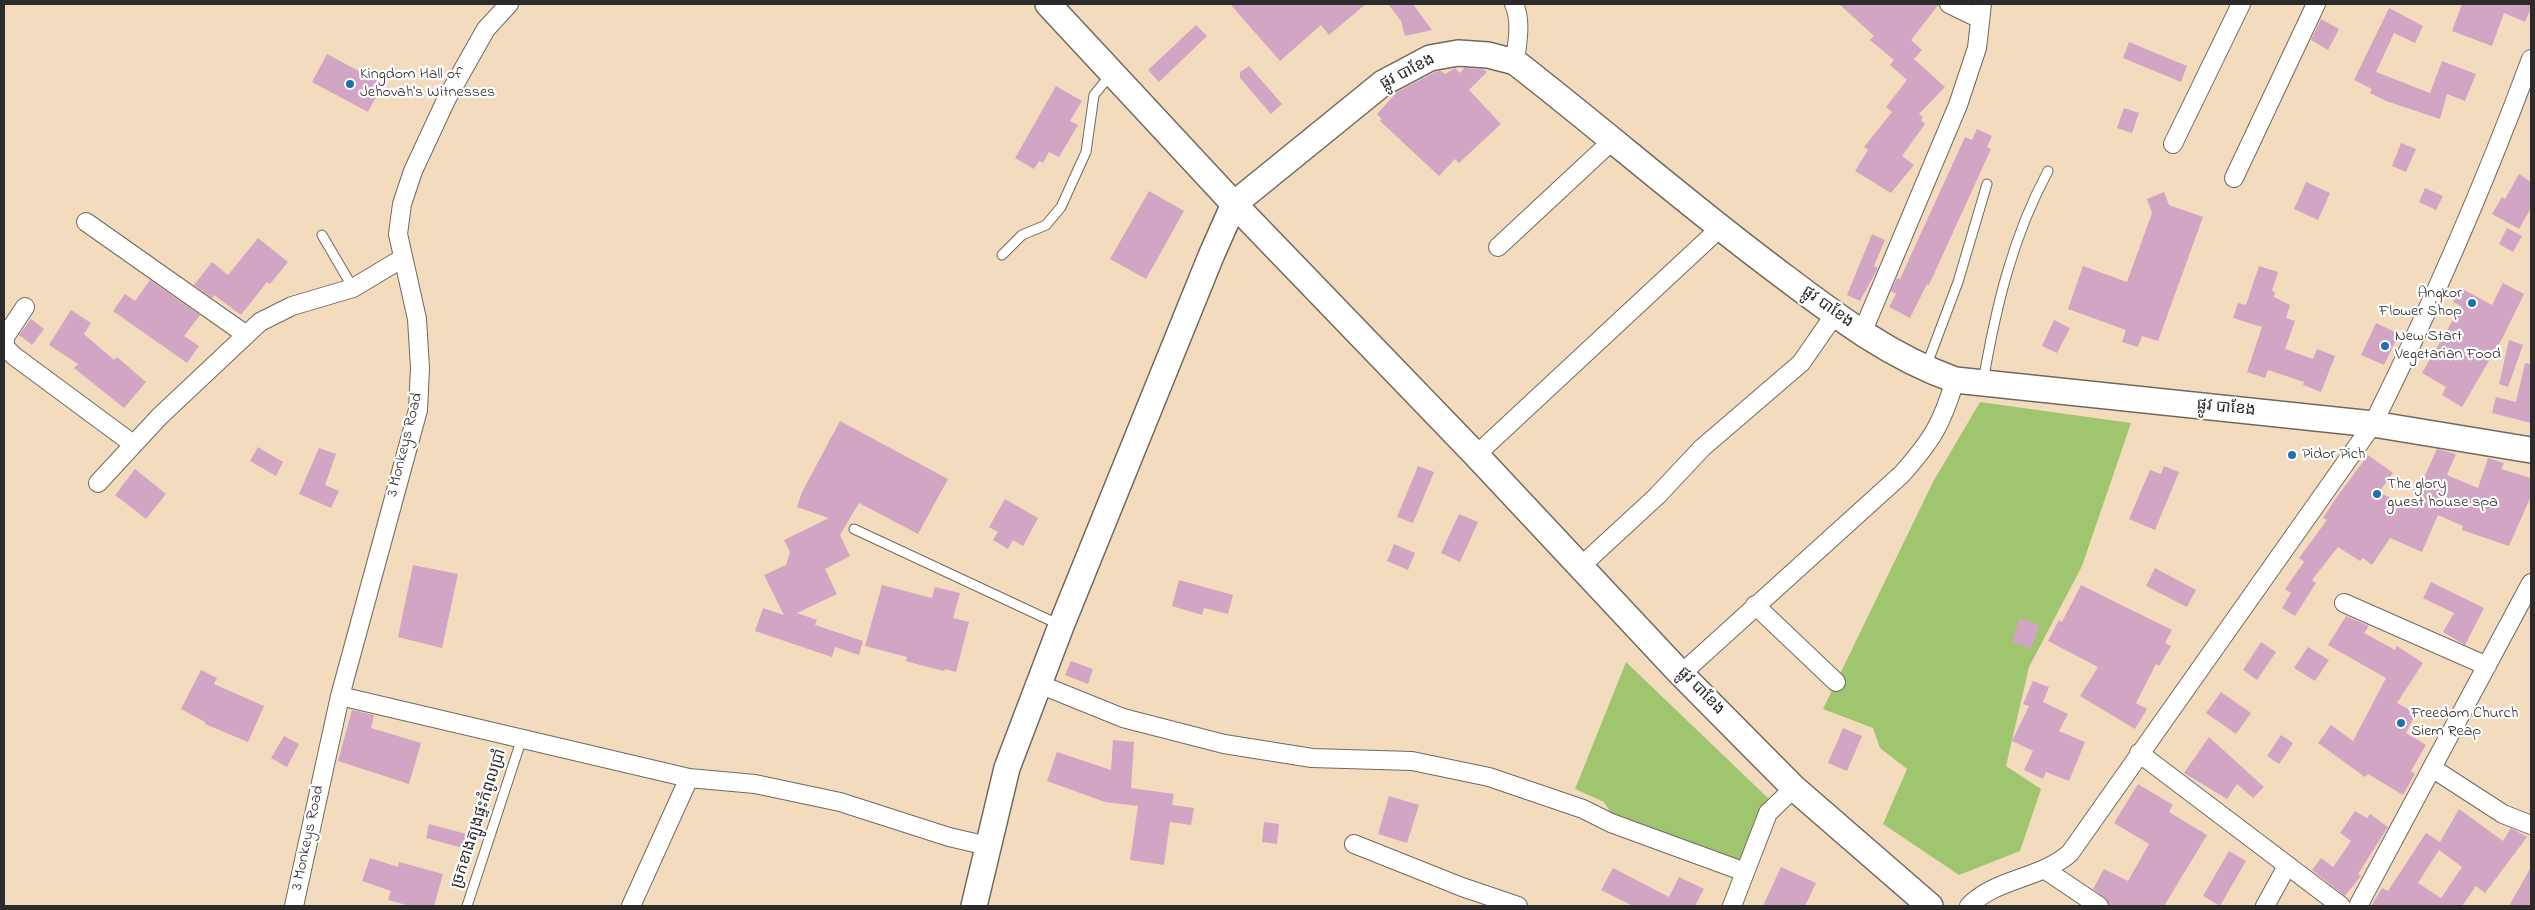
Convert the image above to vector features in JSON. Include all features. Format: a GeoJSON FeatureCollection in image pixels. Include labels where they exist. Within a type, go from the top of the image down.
{"type":"FeatureCollection","features":[{"type":"Feature","properties":{"kind":"street","name":"3 Monkeys Road"},"geometry":{"type":"LineString","coordinates":[[294,906],[340,696],[418,410],[420,368],[417,320],[403,258],[399,220],[405,192],[447,98],[486,29],[509,4]]}},
{"type":"Feature","properties":{"kind":"street","name":"ផ្លូវ បាខែង"},"geometry":{"type":"LineString","coordinates":[[1048,4],[1234,204],[1476,455],[1682,674],[1794,788],[1930,906]]}},
{"type":"Feature","properties":{"kind":"street"},"geometry":{"type":"LineString","coordinates":[[1514,4],[1518,12],[1515,62]]}},
{"type":"Feature","properties":{"kind":"street"},"geometry":{"type":"LineString","coordinates":[[1862,333],[1958,105],[1976,48],[1981,11],[1949,4]]}},
{"type":"Feature","properties":{"kind":"street"},"geometry":{"type":"LineString","coordinates":[[2173,144],[2241,4]]}},
{"type":"Feature","properties":{"kind":"street"},"geometry":{"type":"LineString","coordinates":[[2234,178],[2316,4]]}},
{"type":"Feature","properties":{"kind":"street","name":"ផ្លូវ បាខែង"},"geometry":{"type":"LineString","coordinates":[[1234,204],[1383,83],[1430,58],[1458,53],[1488,55],[1515,62],[1720,228],[1862,333],[1894,354],[1925,369],[1955,380],[1983,384],[2373,424],[2531,450]]}},
{"type":"Feature","properties":{"kind":"street"},"geometry":{"type":"LineString","coordinates":[[1969,906],[1989,891],[2044,869],[2061,861],[2070,853],[2373,424],[2399,372],[2468,215],[2531,59]]}},
{"type":"Feature","properties":{"kind":"street"},"geometry":{"type":"LineString","coordinates":[[1498,247],[1613,140]]}},
{"type":"Feature","properties":{"kind":"street"},"geometry":{"type":"LineString","coordinates":[[974,906],[1007,768],[1061,626],[1234,204]]}},
{"type":"Feature","properties":{"kind":"street"},"geometry":{"type":"LineString","coordinates":[[86,222],[245,334]]}},
{"type":"Feature","properties":{"kind":"street"},"geometry":{"type":"LineString","coordinates":[[1476,455],[1720,228]]}},
{"type":"Feature","properties":{"kind":"street"},"geometry":{"type":"LineString","coordinates":[[98,483],[133,444],[245,334],[260,322],[292,306],[353,288],[403,258]]}},
{"type":"Feature","properties":{"kind":"street"},"geometry":{"type":"LineString","coordinates":[[25,307],[5,337],[5,347],[14,356],[133,444]]}},
{"type":"Feature","properties":{"kind":"street"},"geometry":{"type":"LineString","coordinates":[[1580,567],[1657,496],[1702,448],[1801,363],[1835,314]]}},
{"type":"Feature","properties":{"kind":"street"},"geometry":{"type":"LineString","coordinates":[[1682,674],[1755,605],[1902,474],[1927,445],[1945,414],[1955,380]]}},
{"type":"Feature","properties":{"kind":"street"},"geometry":{"type":"LineString","coordinates":[[2358,906],[2531,582]]}},
{"type":"Feature","properties":{"kind":"street"},"geometry":{"type":"LineString","coordinates":[[2344,603],[2487,666]]}},
{"type":"Feature","properties":{"kind":"street"},"geometry":{"type":"LineString","coordinates":[[1755,605],[1836,682]]}},
{"type":"Feature","properties":{"kind":"street"},"geometry":{"type":"LineString","coordinates":[[1039,684],[1123,718],[1224,744],[1312,758],[1412,761],[1489,777],[1583,809],[1611,823],[1745,872]]}},
{"type":"Feature","properties":{"kind":"street"},"geometry":{"type":"LineString","coordinates":[[340,696],[521,741],[689,778],[755,784],[840,802],[949,837],[988,846]]}},
{"type":"Feature","properties":{"kind":"street"},"geometry":{"type":"LineString","coordinates":[[2139,753],[2341,906]]}},
{"type":"Feature","properties":{"kind":"street"},"geometry":{"type":"LineString","coordinates":[[2432,768],[2503,814],[2531,825]]}},
{"type":"Feature","properties":{"kind":"street"},"geometry":{"type":"LineString","coordinates":[[631,906],[689,778]]}},
{"type":"Feature","properties":{"kind":"street"},"geometry":{"type":"LineString","coordinates":[[1732,906],[1768,813],[1794,788]]}},
{"type":"Feature","properties":{"kind":"street"},"geometry":{"type":"LineString","coordinates":[[1354,844],[1462,887],[1518,906]]}},
{"type":"Feature","properties":{"kind":"street"},"geometry":{"type":"LineString","coordinates":[[2266,906],[2287,866]]}},
{"type":"Feature","properties":{"kind":"street"},"geometry":{"type":"LineString","coordinates":[[2044,869],[2099,906]]}},
{"type":"Feature","properties":{"kind":"lane"},"geometry":{"type":"LineString","coordinates":[[1002,255],[1022,235],[1046,225],[1061,207],[1086,152],[1094,95],[1100,85],[1113,72]]}},
{"type":"Feature","properties":{"kind":"lane"},"geometry":{"type":"LineString","coordinates":[[1983,384],[1990,341],[2007,268],[2028,207],[2048,171]]}},
{"type":"Feature","properties":{"kind":"lane"},"geometry":{"type":"LineString","coordinates":[[1925,369],[1958,282],[1987,184]]}},
{"type":"Feature","properties":{"kind":"lane"},"geometry":{"type":"LineString","coordinates":[[322,235],[353,288]]}},
{"type":"Feature","properties":{"kind":"lane"},"geometry":{"type":"LineString","coordinates":[[854,529],[1061,626]]}},
{"type":"Feature","properties":{"kind":"lane","name":"ច្រកខាងត្បូងផ្ទះកំពូលប្រាំ"},"geometry":{"type":"LineString","coordinates":[[467,906],[521,741]]}},
{"type":"Feature","properties":{"kind":"green space"},"geometry":{"type":"Polygon","coordinates":[[[1980,402],[2131,423],[2082,566],[2029,667],[2006,766],[2041,789],[2020,851],[1959,875],[1883,824],[1907,769],[1880,748],[1873,728],[1823,709],[1933,482],[1980,402]]]}},
{"type":"Feature","properties":{"kind":"green space"},"geometry":{"type":"Polygon","coordinates":[[[1626,662],[1770,800],[1742,864],[1613,816],[1604,802],[1575,789],[1626,662]]]}},
{"type":"Feature","properties":{"kind":"building"},"geometry":{"type":"Polygon","coordinates":[[[1230,4],[1366,4],[1329,35],[1321,25],[1280,61],[1230,4]]]}},
{"type":"Feature","properties":{"kind":"building"},"geometry":{"type":"Polygon","coordinates":[[[1388,4],[1413,4],[1432,30],[1405,36],[1401,21],[1388,4]]]}},
{"type":"Feature","properties":{"kind":"building"},"geometry":{"type":"Polygon","coordinates":[[[1839,4],[1939,4],[1911,40],[1922,50],[1914,59],[1945,87],[1919,114],[1923,117],[1921,120],[1925,124],[1902,156],[1914,165],[1891,193],[1855,171],[1868,150],[1864,147],[1892,112],[1886,107],[1907,80],[1890,65],[1894,60],[1870,40],[1874,36],[1839,4]]]}},
{"type":"Feature","properties":{"kind":"building"},"geometry":{"type":"Polygon","coordinates":[[[2462,4],[2531,4],[2531,8],[2525,22],[2504,13],[2492,46],[2452,31],[2462,4]]]}},
{"type":"Feature","properties":{"kind":"building"},"geometry":{"type":"Polygon","coordinates":[[[2389,8],[2423,26],[2415,43],[2394,33],[2376,72],[2430,93],[2442,61],[2476,74],[2465,101],[2447,94],[2440,119],[2386,101],[2370,93],[2372,89],[2354,80],[2389,8]]]}},
{"type":"Feature","properties":{"kind":"building"},"geometry":{"type":"Polygon","coordinates":[[[2321,19],[2339,29],[2328,50],[2311,40],[2321,19]]]}},
{"type":"Feature","properties":{"kind":"building"},"geometry":{"type":"Polygon","coordinates":[[[1196,25],[1207,36],[1159,82],[1148,70],[1196,25]]]}},
{"type":"Feature","properties":{"kind":"building"},"geometry":{"type":"Polygon","coordinates":[[[2129,42],[2187,66],[2181,82],[2123,58],[2129,42]]]}},
{"type":"Feature","properties":{"kind":"building"},"geometry":{"type":"Polygon","coordinates":[[[327,54],[383,84],[368,112],[312,82],[327,54]]]}},
{"type":"Feature","properties":{"kind":"building"},"geometry":{"type":"Polygon","coordinates":[[[1249,66],[1282,104],[1271,114],[1240,78],[1240,72],[1249,66]]]}},
{"type":"Feature","properties":{"kind":"building"},"geometry":{"type":"Polygon","coordinates":[[[1455,68],[1460,73],[1464,68],[1483,69],[1487,72],[1469,90],[1501,124],[1459,163],[1455,159],[1439,176],[1380,121],[1382,119],[1377,114],[1397,92],[1435,72],[1441,71],[1445,74],[1455,68]]]}},
{"type":"Feature","properties":{"kind":"building"},"geometry":{"type":"Polygon","coordinates":[[[1056,86],[1082,101],[1070,121],[1078,125],[1059,157],[1049,152],[1043,163],[1039,161],[1034,169],[1015,158],[1056,86]]]}},
{"type":"Feature","properties":{"kind":"building"},"geometry":{"type":"Polygon","coordinates":[[[2124,108],[2139,113],[2132,133],[2117,128],[2124,108]]]}},
{"type":"Feature","properties":{"kind":"building"},"geometry":{"type":"Polygon","coordinates":[[[1977,129],[1992,136],[1987,147],[1991,149],[1929,285],[1927,284],[1910,318],[1889,307],[1896,294],[1891,291],[1897,278],[1900,279],[1965,137],[1972,140],[1977,129]]]}},
{"type":"Feature","properties":{"kind":"building"},"geometry":{"type":"Polygon","coordinates":[[[2401,143],[2416,149],[2406,172],[2392,166],[2401,143]]]}},
{"type":"Feature","properties":{"kind":"building"},"geometry":{"type":"Polygon","coordinates":[[[2519,174],[2531,182],[2531,208],[2519,229],[2492,214],[2502,197],[2505,199],[2519,174]]]}},
{"type":"Feature","properties":{"kind":"building"},"geometry":{"type":"Polygon","coordinates":[[[2306,182],[2330,193],[2318,220],[2294,209],[2306,182]]]}},
{"type":"Feature","properties":{"kind":"building"},"geometry":{"type":"Polygon","coordinates":[[[2425,188],[2443,196],[2436,210],[2419,202],[2425,188]]]}},
{"type":"Feature","properties":{"kind":"building"},"geometry":{"type":"Polygon","coordinates":[[[1149,191],[1184,211],[1146,279],[1110,259],[1149,191]]]}},
{"type":"Feature","properties":{"kind":"building"},"geometry":{"type":"Polygon","coordinates":[[[2164,192],[2169,205],[2203,217],[2158,341],[2142,336],[2138,347],[2122,342],[2126,330],[2068,309],[2083,266],[2127,282],[2152,213],[2147,199],[2164,192]]]}},
{"type":"Feature","properties":{"kind":"building"},"geometry":{"type":"Polygon","coordinates":[[[2507,228],[2522,236],[2513,252],[2499,244],[2507,228]]]}},
{"type":"Feature","properties":{"kind":"building"},"geometry":{"type":"Polygon","coordinates":[[[1872,234],[1885,240],[1874,266],[1878,268],[1860,301],[1847,295],[1872,234]]]}},
{"type":"Feature","properties":{"kind":"building"},"geometry":{"type":"Polygon","coordinates":[[[258,238],[288,262],[270,284],[267,282],[241,315],[214,295],[212,298],[194,285],[212,262],[228,275],[258,238]]]}},
{"type":"Feature","properties":{"kind":"building"},"geometry":{"type":"Polygon","coordinates":[[[2259,266],[2278,272],[2272,291],[2275,292],[2274,297],[2290,305],[2286,318],[2295,321],[2285,349],[2313,359],[2317,349],[2335,356],[2321,392],[2303,385],[2304,382],[2268,370],[2265,378],[2247,372],[2262,327],[2233,318],[2238,303],[2246,305],[2259,266]]]}},
{"type":"Feature","properties":{"kind":"building"},"geometry":{"type":"Polygon","coordinates":[[[150,280],[200,315],[184,336],[199,346],[187,363],[113,311],[125,294],[135,301],[150,280]]]}},
{"type":"Feature","properties":{"kind":"building"},"geometry":{"type":"Polygon","coordinates":[[[2503,283],[2524,294],[2503,337],[2462,407],[2442,395],[2446,387],[2422,373],[2461,306],[2453,302],[2461,288],[2492,305],[2503,283]]]}},
{"type":"Feature","properties":{"kind":"building"},"geometry":{"type":"Polygon","coordinates":[[[71,310],[91,323],[84,334],[114,360],[117,357],[146,382],[124,408],[74,368],[78,364],[49,345],[71,310]]]}},
{"type":"Feature","properties":{"kind":"building"},"geometry":{"type":"Polygon","coordinates":[[[31,319],[44,329],[32,345],[19,335],[31,319]]]}},
{"type":"Feature","properties":{"kind":"building"},"geometry":{"type":"Polygon","coordinates":[[[2054,320],[2070,328],[2057,353],[2042,346],[2054,320]]]}},
{"type":"Feature","properties":{"kind":"building"},"geometry":{"type":"Polygon","coordinates":[[[2376,323],[2399,334],[2384,365],[2361,355],[2376,323]]]}},
{"type":"Feature","properties":{"kind":"building"},"geometry":{"type":"Polygon","coordinates":[[[2509,340],[2523,345],[2508,387],[2499,384],[2509,340]]]}},
{"type":"Feature","properties":{"kind":"building"},"geometry":{"type":"Polygon","coordinates":[[[2525,363],[2531,364],[2531,423],[2492,413],[2496,397],[2516,402],[2525,363]]]}},
{"type":"Feature","properties":{"kind":"building"},"geometry":{"type":"Polygon","coordinates":[[[840,421],[948,479],[918,534],[859,503],[840,535],[850,556],[825,569],[837,594],[797,613],[817,620],[815,625],[863,641],[859,655],[835,647],[832,657],[755,631],[763,608],[784,615],[764,575],[786,565],[790,552],[784,540],[829,518],[797,507],[802,492],[840,421]]]}},
{"type":"Feature","properties":{"kind":"building"},"geometry":{"type":"Polygon","coordinates":[[[258,447],[283,462],[276,476],[250,461],[258,447]]]}},
{"type":"Feature","properties":{"kind":"building"},"geometry":{"type":"Polygon","coordinates":[[[319,448],[336,454],[325,485],[339,491],[331,508],[299,494],[319,448]]]}},
{"type":"Feature","properties":{"kind":"building"},"geometry":{"type":"Polygon","coordinates":[[[2437,449],[2456,454],[2447,475],[2478,488],[2488,458],[2504,463],[2501,469],[2531,478],[2531,496],[2509,546],[2462,530],[2463,526],[2438,515],[2422,552],[2390,538],[2372,565],[2363,558],[2360,561],[2338,547],[2312,580],[2316,583],[2295,616],[2282,608],[2291,593],[2285,589],[2304,562],[2299,558],[2327,520],[2323,518],[2336,498],[2368,455],[2393,473],[2379,492],[2410,508],[2437,449]]]}},
{"type":"Feature","properties":{"kind":"building"},"geometry":{"type":"Polygon","coordinates":[[[1418,466],[1434,472],[1413,523],[1397,517],[1418,466]]]}},
{"type":"Feature","properties":{"kind":"building"},"geometry":{"type":"Polygon","coordinates":[[[2164,466],[2179,472],[2155,530],[2129,519],[2150,470],[2161,474],[2164,466]]]}},
{"type":"Feature","properties":{"kind":"building"},"geometry":{"type":"Polygon","coordinates":[[[135,469],[166,494],[146,519],[115,495],[135,469]]]}},
{"type":"Feature","properties":{"kind":"building"},"geometry":{"type":"Polygon","coordinates":[[[1005,499],[1038,518],[1023,546],[1013,540],[1008,549],[993,540],[998,532],[989,527],[1005,499]]]}},
{"type":"Feature","properties":{"kind":"building"},"geometry":{"type":"Polygon","coordinates":[[[1459,514],[1478,522],[1460,562],[1441,553],[1459,514]]]}},
{"type":"Feature","properties":{"kind":"building"},"geometry":{"type":"Polygon","coordinates":[[[1394,544],[1415,553],[1408,570],[1387,561],[1394,544]]]}},
{"type":"Feature","properties":{"kind":"building"},"geometry":{"type":"Polygon","coordinates":[[[413,565],[458,574],[442,648],[398,637],[413,565]]]}},
{"type":"Feature","properties":{"kind":"building"},"geometry":{"type":"Polygon","coordinates":[[[2155,568],[2196,590],[2187,607],[2146,586],[2155,568]]]}},
{"type":"Feature","properties":{"kind":"building"},"geometry":{"type":"Polygon","coordinates":[[[1179,580],[1233,595],[1228,614],[1204,608],[1202,615],[1172,606],[1179,580]]]}},
{"type":"Feature","properties":{"kind":"building"},"geometry":{"type":"Polygon","coordinates":[[[2431,582],[2484,608],[2465,645],[2443,632],[2454,613],[2423,598],[2431,582]]]}},
{"type":"Feature","properties":{"kind":"building"},"geometry":{"type":"Polygon","coordinates":[[[882,585],[932,598],[935,587],[960,593],[953,618],[969,622],[956,672],[945,669],[944,671],[906,661],[907,657],[865,646],[882,585]]]}},
{"type":"Feature","properties":{"kind":"building"},"geometry":{"type":"Polygon","coordinates":[[[2081,585],[2172,630],[2165,643],[2171,646],[2159,666],[2156,664],[2136,703],[2147,709],[2135,729],[2080,696],[2098,667],[2048,641],[2059,620],[2062,622],[2081,585]]]}},
{"type":"Feature","properties":{"kind":"building"},"geometry":{"type":"Polygon","coordinates":[[[2346,616],[2369,626],[2364,633],[2395,650],[2397,646],[2423,663],[2397,703],[2416,713],[2406,733],[2426,745],[2411,771],[2415,774],[2403,795],[2368,774],[2365,777],[2318,743],[2331,725],[2353,741],[2386,678],[2328,645],[2346,616]]]}},
{"type":"Feature","properties":{"kind":"building"},"geometry":{"type":"Polygon","coordinates":[[[2020,618],[2039,625],[2031,649],[2012,642],[2020,618]]]}},
{"type":"Feature","properties":{"kind":"building"},"geometry":{"type":"Polygon","coordinates":[[[2261,642],[2276,652],[2257,680],[2243,670],[2261,642]]]}},
{"type":"Feature","properties":{"kind":"building"},"geometry":{"type":"Polygon","coordinates":[[[2308,647],[2329,660],[2315,681],[2294,668],[2308,647]]]}},
{"type":"Feature","properties":{"kind":"building"},"geometry":{"type":"Polygon","coordinates":[[[1071,661],[1093,669],[1088,684],[1065,675],[1071,661]]]}},
{"type":"Feature","properties":{"kind":"building"},"geometry":{"type":"Polygon","coordinates":[[[201,670],[217,678],[214,684],[264,706],[248,742],[205,724],[205,722],[181,709],[201,670]]]}},
{"type":"Feature","properties":{"kind":"building"},"geometry":{"type":"Polygon","coordinates":[[[2033,681],[2049,687],[2043,702],[2068,714],[2059,731],[2085,742],[2069,781],[2046,772],[2043,779],[2024,770],[2033,751],[2012,741],[2029,706],[2023,704],[2033,681]]]}},
{"type":"Feature","properties":{"kind":"building"},"geometry":{"type":"Polygon","coordinates":[[[2221,692],[2251,713],[2236,734],[2206,713],[2221,692]]]}},
{"type":"Feature","properties":{"kind":"building"},"geometry":{"type":"Polygon","coordinates":[[[352,710],[374,715],[371,728],[421,743],[409,784],[338,761],[352,710]]]}},
{"type":"Feature","properties":{"kind":"building"},"geometry":{"type":"Polygon","coordinates":[[[1843,728],[1862,736],[1847,771],[1828,763],[1843,728]]]}},
{"type":"Feature","properties":{"kind":"building"},"geometry":{"type":"Polygon","coordinates":[[[2281,735],[2293,743],[2279,764],[2267,756],[2281,735]]]}},
{"type":"Feature","properties":{"kind":"building"},"geometry":{"type":"Polygon","coordinates":[[[284,736],[299,744],[287,767],[271,758],[284,736]]]}},
{"type":"Feature","properties":{"kind":"building"},"geometry":{"type":"Polygon","coordinates":[[[2209,737],[2264,787],[2253,798],[2237,784],[2227,799],[2184,773],[2209,737]]]}},
{"type":"Feature","properties":{"kind":"building"},"geometry":{"type":"Polygon","coordinates":[[[1113,740],[1134,742],[1131,788],[1174,794],[1172,805],[1194,808],[1191,825],[1170,822],[1164,865],[1130,860],[1138,806],[1105,802],[1047,781],[1057,752],[1111,770],[1113,740]]]}},
{"type":"Feature","properties":{"kind":"building"},"geometry":{"type":"Polygon","coordinates":[[[2138,784],[2173,805],[2169,812],[2207,835],[2164,906],[2110,906],[2105,898],[2093,889],[2104,869],[2128,881],[2149,844],[2114,823],[2138,784]]]}},
{"type":"Feature","properties":{"kind":"building"},"geometry":{"type":"Polygon","coordinates":[[[1389,796],[1419,805],[1407,843],[1378,834],[1389,796]]]}},
{"type":"Feature","properties":{"kind":"building"},"geometry":{"type":"Polygon","coordinates":[[[2459,809],[2503,841],[2511,828],[2527,837],[2485,893],[2476,886],[2462,906],[2371,906],[2382,888],[2388,891],[2426,833],[2440,842],[2459,809]],[[2439,850],[2418,883],[2441,898],[2462,867],[2439,850]]]}},
{"type":"Feature","properties":{"kind":"building"},"geometry":{"type":"Polygon","coordinates":[[[2355,811],[2367,818],[2370,814],[2388,827],[2358,874],[2361,876],[2345,896],[2312,870],[2321,858],[2333,867],[2351,841],[2340,833],[2355,811]]]}},
{"type":"Feature","properties":{"kind":"building"},"geometry":{"type":"Polygon","coordinates":[[[1264,822],[1279,824],[1277,844],[1262,842],[1264,822]]]}},
{"type":"Feature","properties":{"kind":"building"},"geometry":{"type":"Polygon","coordinates":[[[429,824],[474,836],[470,850],[426,838],[429,824]]]}},
{"type":"Feature","properties":{"kind":"building"},"geometry":{"type":"Polygon","coordinates":[[[2229,851],[2246,861],[2220,906],[2203,896],[2229,851]]]}},
{"type":"Feature","properties":{"kind":"building"},"geometry":{"type":"Polygon","coordinates":[[[370,858],[398,867],[399,862],[443,874],[434,906],[410,906],[388,900],[391,891],[362,881],[370,858]]]}},
{"type":"Feature","properties":{"kind":"building"},"geometry":{"type":"Polygon","coordinates":[[[1781,867],[1816,883],[1805,906],[1763,906],[1781,867]]]}},
{"type":"Feature","properties":{"kind":"building"},"geometry":{"type":"Polygon","coordinates":[[[2531,867],[2531,906],[2509,906],[2531,867]]]}},
{"type":"Feature","properties":{"kind":"building"},"geometry":{"type":"Polygon","coordinates":[[[1613,868],[1669,897],[1679,877],[1704,889],[1695,906],[1633,906],[1601,890],[1613,868]]]}},
{"type":"Feature","properties":{"kind":"place","name":"Kingdom Hall of Jehovah's Witnesses"},"geometry":{"type":"Point","coordinates":[350,84]}},
{"type":"Feature","properties":{"kind":"place","name":"Angkor Flower Shop"},"geometry":{"type":"Point","coordinates":[2472,303]}},
{"type":"Feature","properties":{"kind":"place","name":"New Start Vegetarian Food"},"geometry":{"type":"Point","coordinates":[2385,346]}},
{"type":"Feature","properties":{"kind":"place","name":"Pidor Pich"},"geometry":{"type":"Point","coordinates":[2292,455]}},
{"type":"Feature","properties":{"kind":"place","name":"The glory guest house spa"},"geometry":{"type":"Point","coordinates":[2377,494]}},
{"type":"Feature","properties":{"kind":"place","name":"Freedom Church Siem Reap"},"geometry":{"type":"Point","coordinates":[2401,723]}}]}
